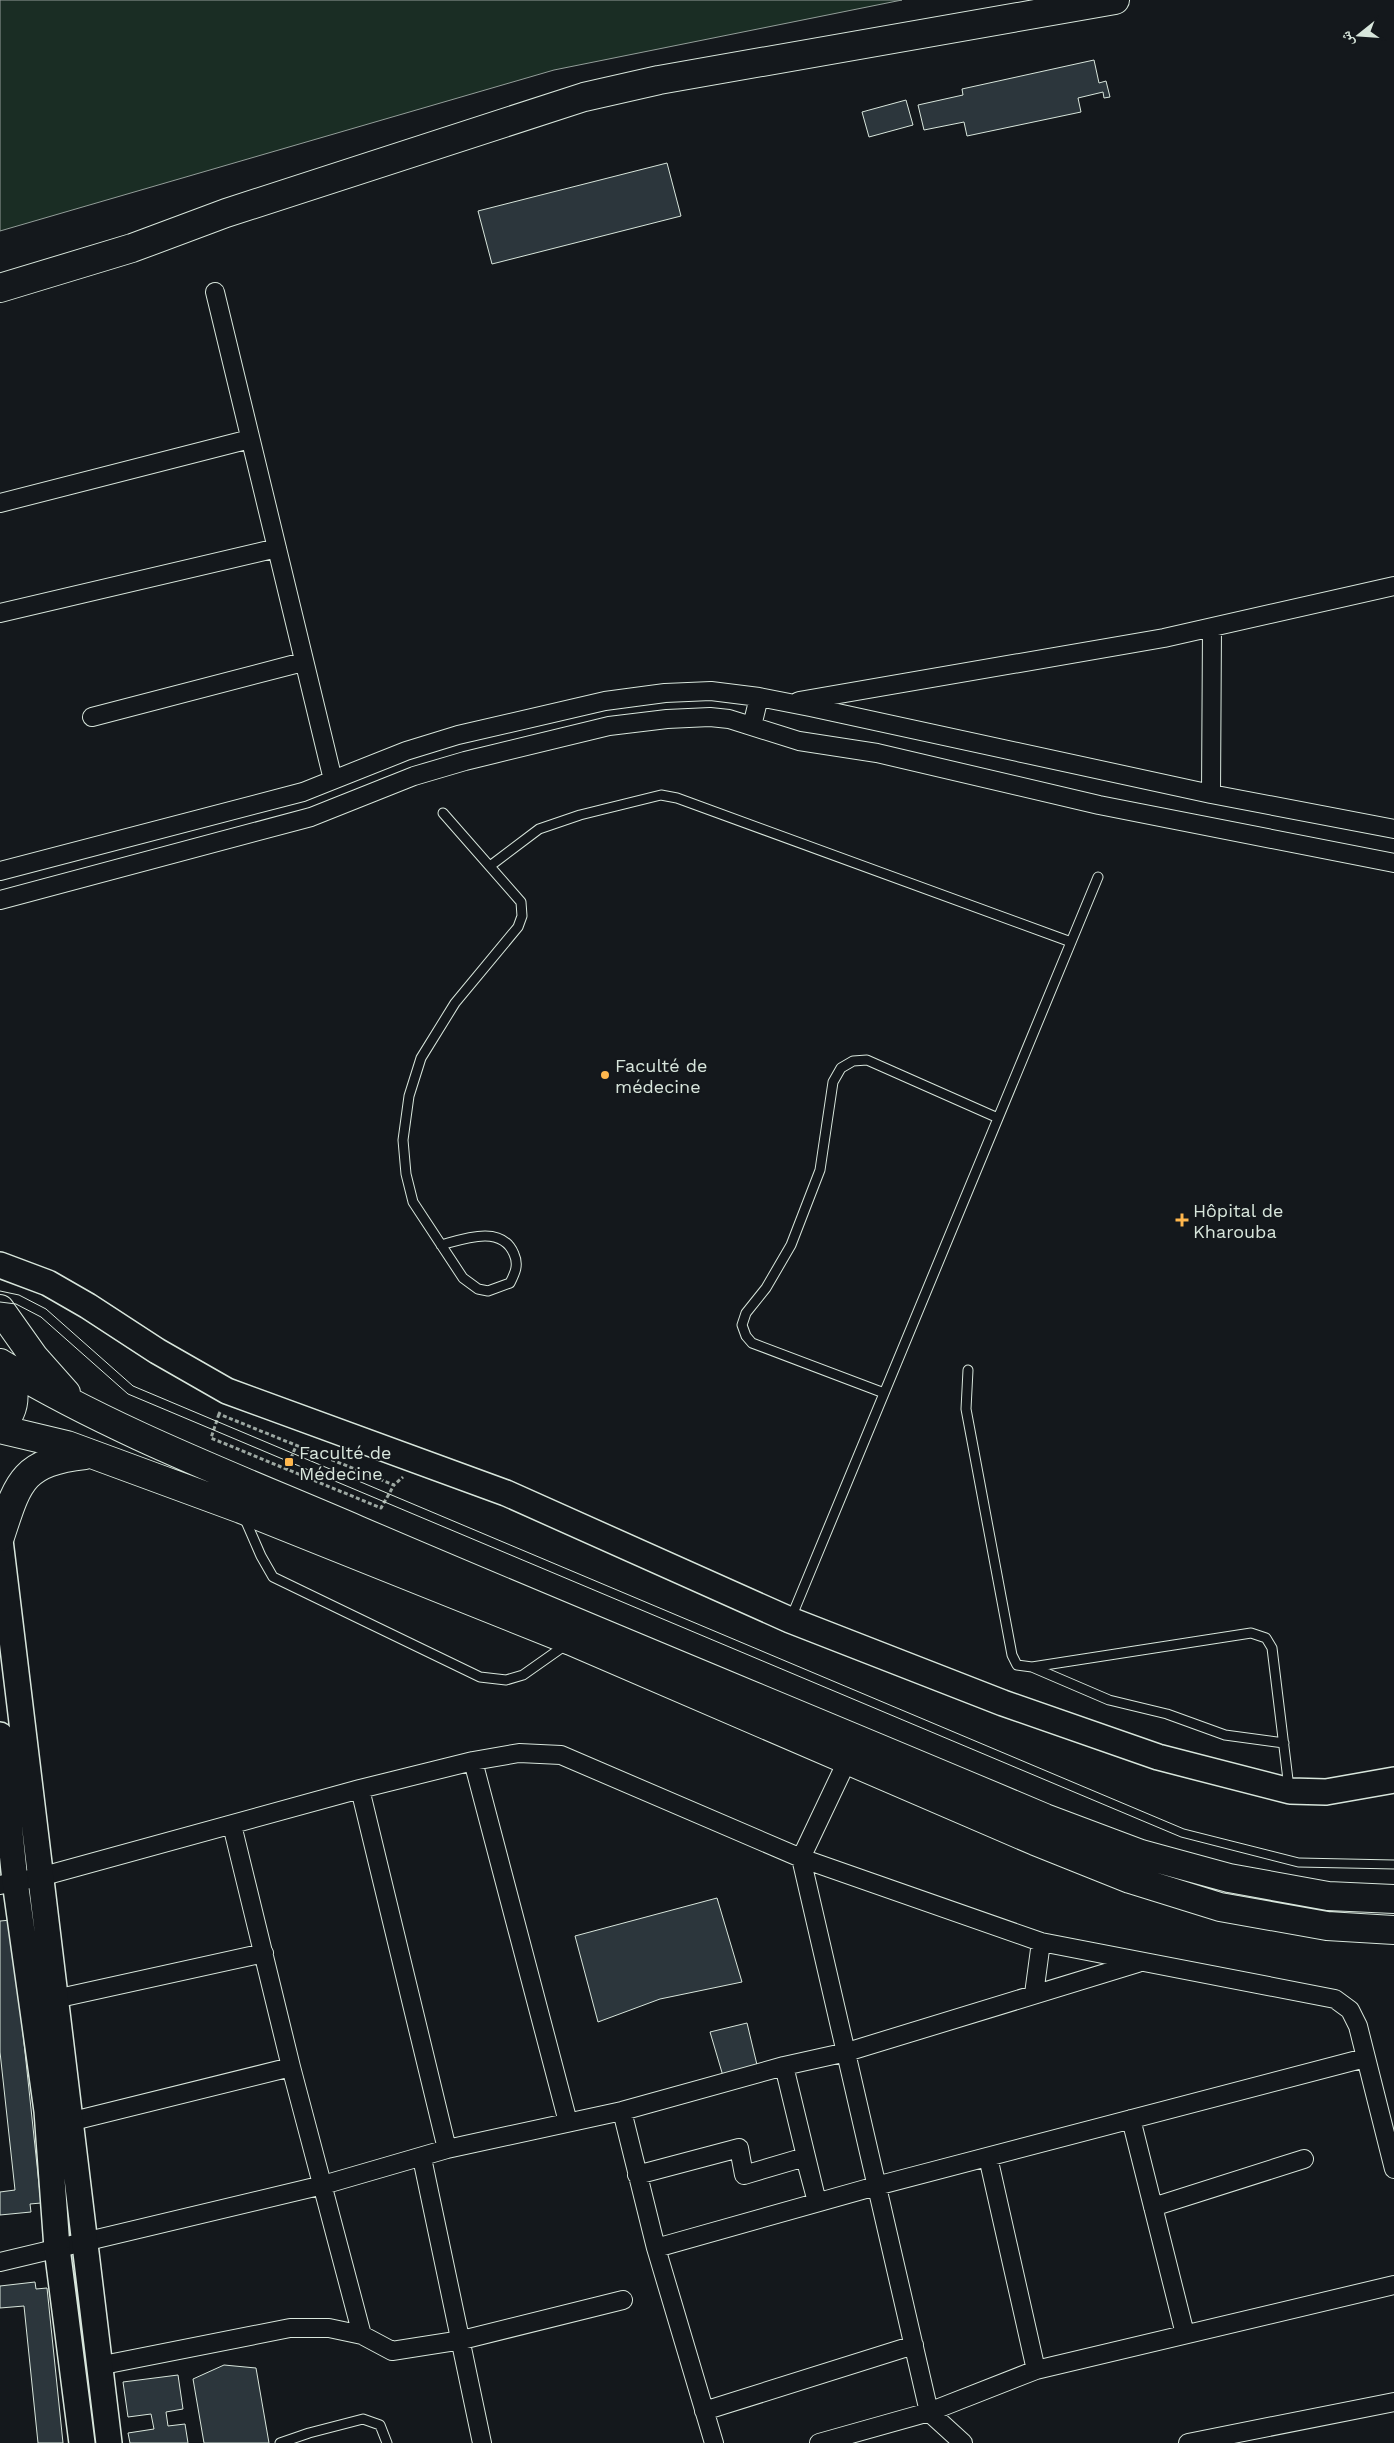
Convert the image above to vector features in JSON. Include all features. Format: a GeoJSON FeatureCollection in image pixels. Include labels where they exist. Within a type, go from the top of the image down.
{"type":"FeatureCollection","features":[{"type":"Feature","properties":{"kind":"main road"},"geometry":{"type":"LineString","coordinates":[[0,288],[132,248],[226,213],[584,96],[659,80],[1115,0]]}},
{"type":"Feature","properties":{"kind":"main road"},"geometry":{"type":"LineString","coordinates":[[0,1309],[34,1357],[79,1407]]}},
{"type":"Feature","properties":{"kind":"main road"},"geometry":{"type":"LineString","coordinates":[[0,1363],[49,1393],[153,1441],[478,1582],[1045,1818],[1123,1847],[1229,1878],[1328,1896],[1394,1900]]}},
{"type":"Feature","properties":{"kind":"main road"},"geometry":{"type":"LineString","coordinates":[[0,1363],[12,1382],[14,1393],[2,1429],[67,1446],[241,1509],[571,1641],[847,1761],[1112,1872],[1211,1904],[1327,1926],[1394,1930]]}},
{"type":"Feature","properties":{"kind":"main road"},"geometry":{"type":"LineString","coordinates":[[0,1539],[12,1499],[26,1476],[48,1461],[90,1454]]}},
{"type":"Feature","properties":{"kind":"street"},"geometry":{"type":"LineString","coordinates":[[215,292],[333,780]]}},
{"type":"Feature","properties":{"kind":"street"},"geometry":{"type":"LineString","coordinates":[[0,503],[250,439]]}},
{"type":"Feature","properties":{"kind":"street"},"geometry":{"type":"LineString","coordinates":[[0,613],[277,548]]}},
{"type":"Feature","properties":{"kind":"street"},"geometry":{"type":"LineString","coordinates":[[789,703],[1155,640],[1394,586]]}},
{"type":"Feature","properties":{"kind":"street"},"geometry":{"type":"LineString","coordinates":[[1211,794],[1212,628]]}},
{"type":"Feature","properties":{"kind":"street"},"geometry":{"type":"LineString","coordinates":[[92,718],[303,662]]}},
{"type":"Feature","properties":{"kind":"street"},"geometry":{"type":"LineString","coordinates":[[0,871],[302,792],[406,751],[458,735],[605,701],[665,693],[711,691],[789,703],[1211,794],[1394,829]]}},
{"type":"Feature","properties":{"kind":"street"},"geometry":{"type":"LineString","coordinates":[[752,726],[759,697]]}},
{"type":"Feature","properties":{"kind":"street"},"geometry":{"type":"LineString","coordinates":[[0,900],[311,817],[414,776],[465,761],[610,726],[667,719],[710,717],[729,719],[799,741],[877,753],[1099,805],[1394,863]]}},
{"type":"Feature","properties":{"kind":"street"},"geometry":{"type":"LineString","coordinates":[[0,1266],[48,1283],[88,1306],[157,1351],[226,1391],[506,1494],[790,1620],[1003,1703],[1158,1757],[1290,1791],[1326,1792],[1394,1780]]}},
{"type":"Feature","properties":{"kind":"street"},"geometry":{"type":"LineString","coordinates":[[0,1539],[98,2366],[109,2443]]}},
{"type":"Feature","properties":{"kind":"street"},"geometry":{"type":"LineString","coordinates":[[0,1735],[8,1883],[47,2111],[57,2248],[82,2443]]}},
{"type":"Feature","properties":{"kind":"street"},"geometry":{"type":"LineString","coordinates":[[8,1883],[40,1877],[360,1789],[473,1762],[519,1753],[561,1755],[801,1858],[1042,1942],[1335,1999],[1354,2014],[1394,2169]]}},
{"type":"Feature","properties":{"kind":"street"},"geometry":{"type":"LineString","coordinates":[[847,1761],[801,1858],[929,2412],[963,2443]]}},
{"type":"Feature","properties":{"kind":"street"},"geometry":{"type":"LineString","coordinates":[[473,1762],[568,2122]]}},
{"type":"Feature","properties":{"kind":"street"},"geometry":{"type":"LineString","coordinates":[[360,1789],[447,2150]]}},
{"type":"Feature","properties":{"kind":"street"},"geometry":{"type":"LineString","coordinates":[[232,1825],[290,2067],[362,2335]]}},
{"type":"Feature","properties":{"kind":"street"},"geometry":{"type":"LineString","coordinates":[[1034,1994],[1042,1942]]}},
{"type":"Feature","properties":{"kind":"street"},"geometry":{"type":"LineString","coordinates":[[55,1999],[264,1953]]}},
{"type":"Feature","properties":{"kind":"street"},"geometry":{"type":"LineString","coordinates":[[0,2262],[323,2185],[447,2150],[622,2111],[784,2066],[847,2052],[1140,1962]]}},
{"type":"Feature","properties":{"kind":"street"},"geometry":{"type":"LineString","coordinates":[[656,2248],[876,2186],[1365,2058]]}},
{"type":"Feature","properties":{"kind":"street"},"geometry":{"type":"LineString","coordinates":[[784,2066],[817,2202]]}},
{"type":"Feature","properties":{"kind":"street"},"geometry":{"type":"LineString","coordinates":[[69,2122],[290,2067]]}},
{"type":"Feature","properties":{"kind":"street"},"geometry":{"type":"LineString","coordinates":[[622,2111],[656,2248],[714,2443]]}},
{"type":"Feature","properties":{"kind":"street"},"geometry":{"type":"LineString","coordinates":[[1132,2119],[1185,2334]]}},
{"type":"Feature","properties":{"kind":"street"},"geometry":{"type":"LineString","coordinates":[[637,2175],[738,2148],[744,2175],[805,2157],[817,2202]]}},
{"type":"Feature","properties":{"kind":"street"},"geometry":{"type":"LineString","coordinates":[[988,2157],[1036,2370]]}},
{"type":"Feature","properties":{"kind":"street"},"geometry":{"type":"LineString","coordinates":[[422,2158],[462,2340],[482,2443]]}},
{"type":"Feature","properties":{"kind":"street"},"geometry":{"type":"LineString","coordinates":[[1153,2207],[1304,2159]]}},
{"type":"Feature","properties":{"kind":"street"},"geometry":{"type":"LineString","coordinates":[[819,2443],[929,2412],[1036,2370],[1394,2285]]}},
{"type":"Feature","properties":{"kind":"street"},"geometry":{"type":"LineString","coordinates":[[98,2366],[290,2328],[329,2328],[362,2335],[392,2351],[462,2340],[623,2300]]}},
{"type":"Feature","properties":{"kind":"street"},"geometry":{"type":"LineString","coordinates":[[704,2411],[914,2344]]}},
{"type":"Feature","properties":{"kind":"street"},"geometry":{"type":"LineString","coordinates":[[1188,2443],[1394,2402]]}},
{"type":"Feature","properties":{"kind":"lane"},"geometry":{"type":"LineString","coordinates":[[490,866],[539,829],[580,815],[661,795],[677,798],[1071,942]]}},
{"type":"Feature","properties":{"kind":"lane"},"geometry":{"type":"LineString","coordinates":[[441,1246],[473,1236],[493,1236],[506,1241],[511,1246],[517,1260],[515,1273],[510,1283],[499,1289],[478,1289],[463,1278],[441,1246],[413,1202],[406,1174],[404,1131],[410,1096],[421,1058],[455,1003],[518,927],[522,916],[521,902],[443,813]]}},
{"type":"Feature","properties":{"kind":"lane"},"geometry":{"type":"LineString","coordinates":[[790,1620],[1098,877]]}},
{"type":"Feature","properties":{"kind":"lane"},"geometry":{"type":"LineString","coordinates":[[884,1394],[752,1343],[746,1336],[742,1326],[746,1313],[766,1288],[790,1244],[820,1170],[833,1082],[841,1068],[853,1061],[867,1060],[998,1118]]}},
{"type":"Feature","properties":{"kind":"lane"},"geometry":{"type":"LineString","coordinates":[[968,1370],[966,1410],[1012,1655],[1017,1665],[1032,1667],[1109,1700],[1167,1714],[1226,1735],[1284,1743]]}},
{"type":"Feature","properties":{"kind":"lane"},"geometry":{"type":"LineString","coordinates":[[241,1509],[261,1556],[273,1577],[480,1677],[506,1680],[523,1675],[571,1641]]}},
{"type":"Feature","properties":{"kind":"lane"},"geometry":{"type":"LineString","coordinates":[[1032,1667],[1250,1633],[1266,1638],[1272,1648],[1290,1791]]}},
{"type":"Feature","properties":{"kind":"lane"},"geometry":{"type":"LineString","coordinates":[[280,2443],[309,2432],[363,2419],[380,2425],[387,2443]]}},
{"type":"Feature","properties":{"kind":"path"},"geometry":{"type":"LineString","coordinates":[[219,1414],[210,1438],[381,1508],[394,1485],[420,1462]]}},
{"type":"Feature","properties":{"kind":"path"},"geometry":{"type":"LineString","coordinates":[[286,1470],[296,1446],[394,1485]]}},
{"type":"Feature","properties":{"kind":"green space"},"geometry":{"type":"Polygon","coordinates":[[[0,0],[902,0],[554,70],[0,231],[0,0]]]}},
{"type":"Feature","properties":{"kind":"building"},"geometry":{"type":"Polygon","coordinates":[[[1094,60],[1099,83],[1106,81],[1110,97],[1104,98],[1103,92],[1078,98],[1081,112],[967,136],[964,122],[924,130],[918,105],[963,95],[962,89],[1094,60]]]}},
{"type":"Feature","properties":{"kind":"building"},"geometry":{"type":"Polygon","coordinates":[[[906,100],[913,125],[869,137],[862,112],[906,100]]]}},
{"type":"Feature","properties":{"kind":"building"},"geometry":{"type":"Polygon","coordinates":[[[667,163],[681,216],[492,264],[478,211],[667,163]]]}},
{"type":"Feature","properties":{"kind":"building"},"geometry":{"type":"Polygon","coordinates":[[[717,1898],[742,1982],[660,1999],[598,2022],[575,1936],[717,1898]]]}},
{"type":"Feature","properties":{"kind":"building"},"geometry":{"type":"Polygon","coordinates":[[[11,1920],[41,2203],[30,2204],[31,2212],[0,2215],[0,2192],[15,2190],[0,2052],[0,1921],[11,1920]]]}},
{"type":"Feature","properties":{"kind":"building"},"geometry":{"type":"Polygon","coordinates":[[[747,2023],[758,2069],[723,2076],[710,2032],[747,2023]]]}},
{"type":"Feature","properties":{"kind":"building"},"geometry":{"type":"Polygon","coordinates":[[[35,2282],[36,2289],[47,2288],[63,2443],[38,2443],[24,2306],[0,2308],[0,2286],[35,2282]]]}},
{"type":"Feature","properties":{"kind":"building"},"geometry":{"type":"Polygon","coordinates":[[[224,2365],[256,2368],[269,2443],[204,2443],[193,2379],[224,2365]]]}},
{"type":"Feature","properties":{"kind":"building"},"geometry":{"type":"Polygon","coordinates":[[[178,2375],[183,2409],[166,2412],[168,2426],[185,2424],[188,2443],[130,2443],[128,2433],[154,2429],[151,2414],[128,2417],[123,2382],[178,2375]]]}},
{"type":"Feature","properties":{"kind":"tram line"},"geometry":{"type":"LineString","coordinates":[[0,1291],[19,1295],[46,1309],[133,1386],[1184,1829],[1299,1858],[1394,1860]]}},
{"type":"Feature","properties":{"kind":"tram line"},"geometry":{"type":"LineString","coordinates":[[0,1302],[16,1304],[41,1317],[128,1394],[1181,1837],[1298,1867],[1394,1869]]}},
{"type":"Feature","properties":{"kind":"place","name":"Faculté de médecine"},"geometry":{"type":"Point","coordinates":[605,1075]}},
{"type":"Feature","properties":{"kind":"place","name":"Hôpital de Kharouba"},"geometry":{"type":"Point","coordinates":[1182,1220]}},
{"type":"Feature","properties":{"kind":"place","name":"Faculté de Médecine"},"geometry":{"type":"Point","coordinates":[289,1462]}}]}
